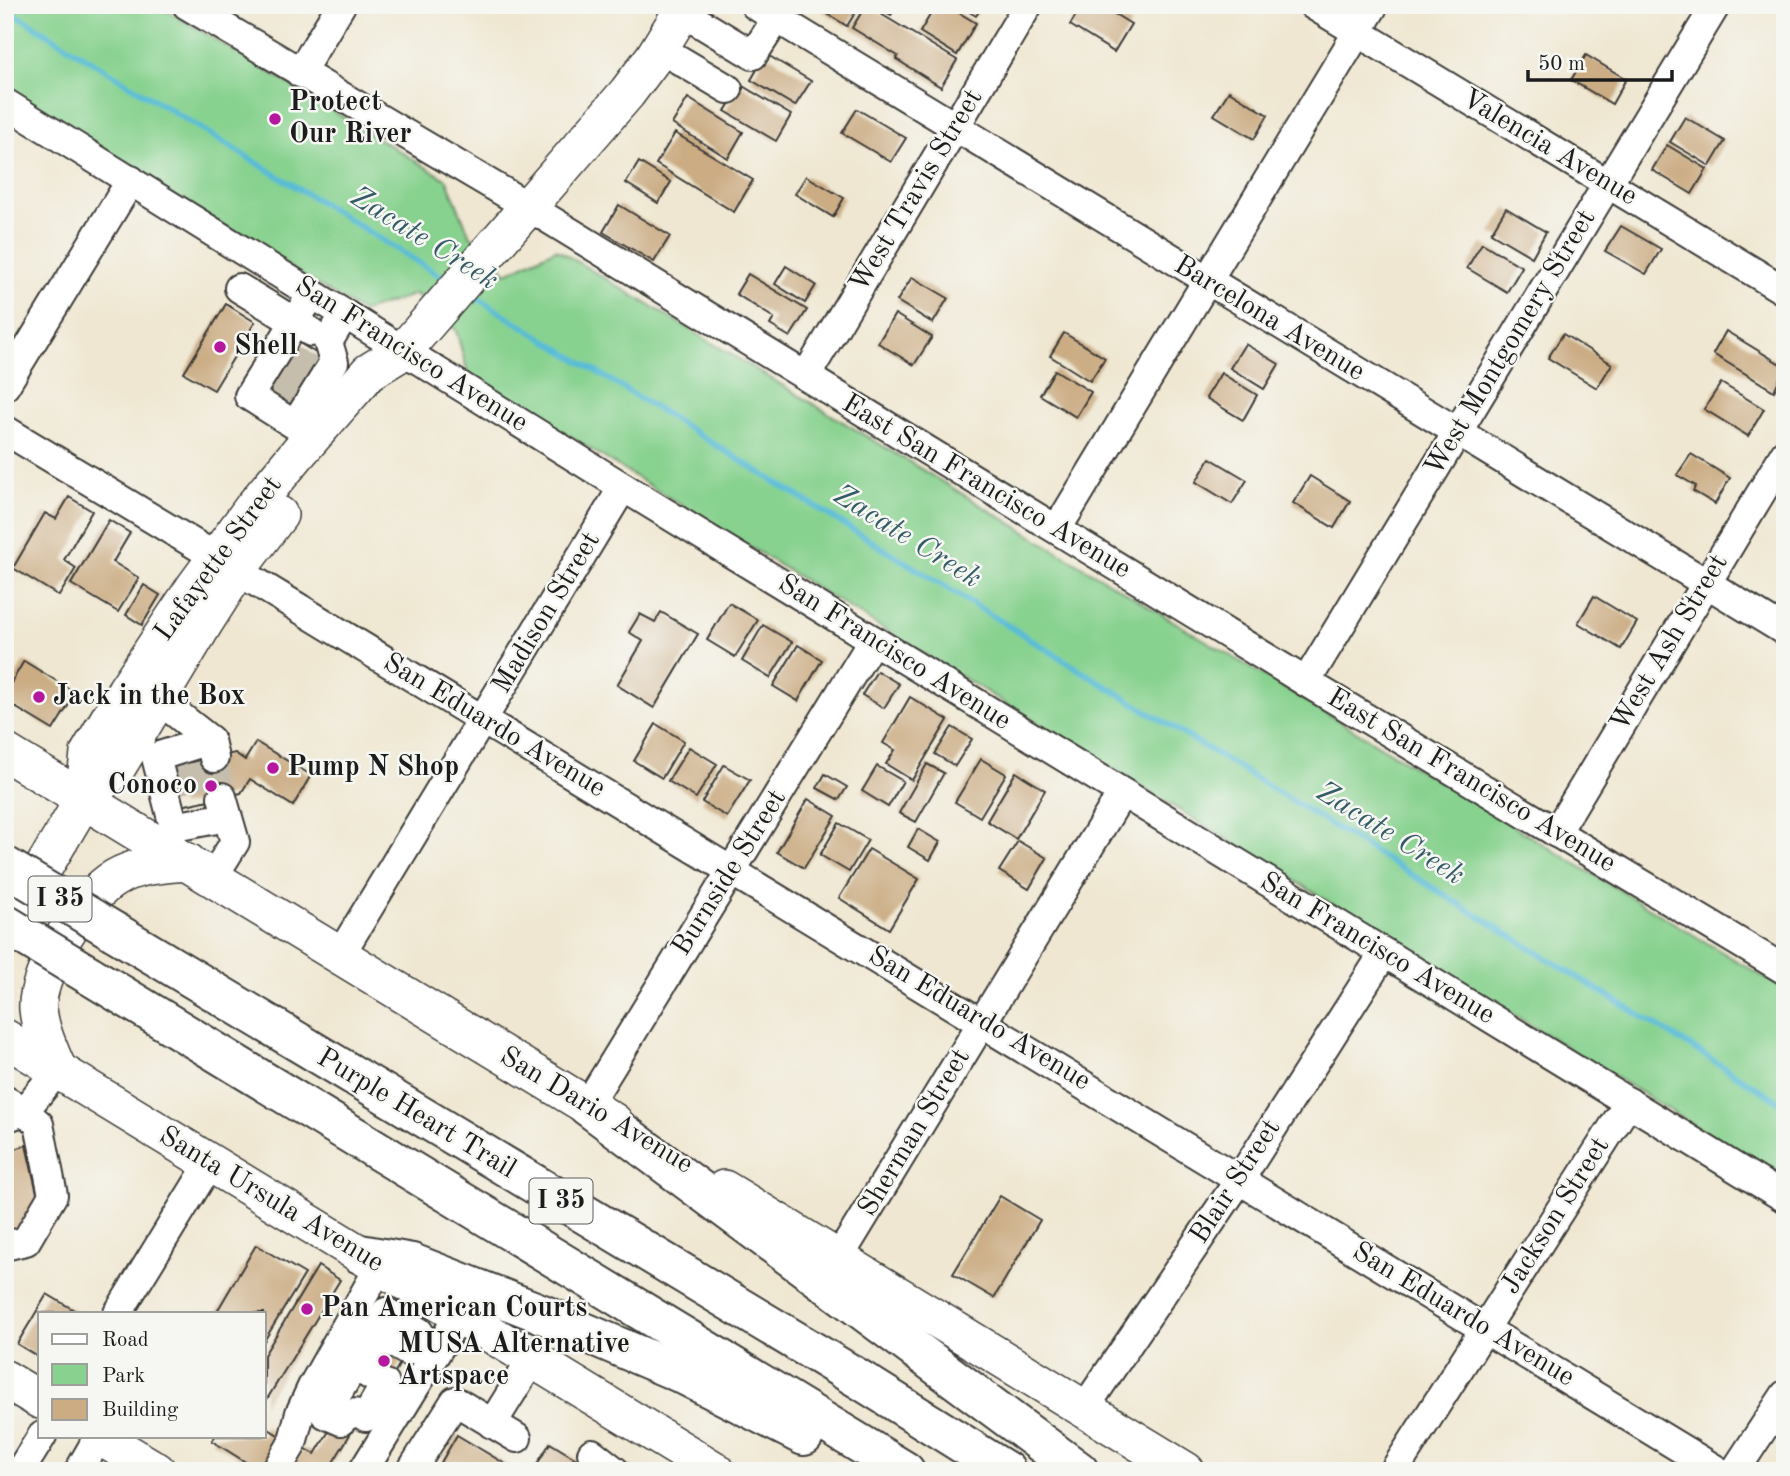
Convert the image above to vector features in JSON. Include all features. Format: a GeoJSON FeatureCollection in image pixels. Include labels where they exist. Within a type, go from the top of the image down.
{"type":"FeatureCollection","features":[{"type":"Feature","properties":{"kind":"highway","name":"Purple Heart Trail"},"geometry":{"type":"LineString","coordinates":[[5,866],[859,1379],[1006,1471]]}},
{"type":"Feature","properties":{"kind":"highway","name":"Purple Heart Trail"},"geometry":{"type":"LineString","coordinates":[[5,924],[905,1471]]}},
{"type":"Feature","properties":{"kind":"highway"},"geometry":{"type":"LineString","coordinates":[[587,1105],[1079,1471]]}},
{"type":"Feature","properties":{"kind":"highway"},"geometry":{"type":"LineString","coordinates":[[370,1260],[412,1263],[540,1313],[680,1373],[872,1471]]}},
{"type":"Feature","properties":{"kind":"main road","name":"Lafayette Street"},"geometry":{"type":"LineString","coordinates":[[5,933],[84,799],[116,769],[145,748],[158,699],[254,506],[316,400],[403,351],[626,93],[684,9]]}},
{"type":"Feature","properties":{"kind":"main road","name":"Lafayette Street"},"geometry":{"type":"LineString","coordinates":[[84,799],[89,752],[127,690],[226,564],[389,386],[403,351]]}},
{"type":"Feature","properties":{"kind":"main road","name":"San Dario Avenue"},"geometry":{"type":"LineString","coordinates":[[5,752],[84,799],[198,832],[340,955],[1186,1471]]}},
{"type":"Feature","properties":{"kind":"main road"},"geometry":{"type":"LineString","coordinates":[[58,1070],[42,1030],[38,1008],[39,991],[46,969],[84,906],[114,878],[153,865],[198,832]]}},
{"type":"Feature","properties":{"kind":"main road","name":"Santa Ursula Avenue"},"geometry":{"type":"LineString","coordinates":[[5,1038],[533,1358],[708,1469]]}},
{"type":"Feature","properties":{"kind":"main road"},"geometry":{"type":"LineString","coordinates":[[5,1378],[38,1399]]}},
{"type":"Feature","properties":{"kind":"main road"},"geometry":{"type":"LineString","coordinates":[[90,1456],[156,1471]]}},
{"type":"Feature","properties":{"kind":"street","name":"East San Francisco Avenue"},"geometry":{"type":"LineString","coordinates":[[187,5],[529,207],[1306,682],[1785,970]]}},
{"type":"Feature","properties":{"kind":"street"},"geometry":{"type":"LineString","coordinates":[[300,73],[341,5]]}},
{"type":"Feature","properties":{"kind":"street","name":"West Travis Street"},"geometry":{"type":"LineString","coordinates":[[806,376],[1028,5]]}},
{"type":"Feature","properties":{"kind":"street","name":"Valencia Avenue"},"geometry":{"type":"LineString","coordinates":[[1313,5],[1785,291]]}},
{"type":"Feature","properties":{"kind":"street"},"geometry":{"type":"LineString","coordinates":[[1057,529],[1374,5]]}},
{"type":"Feature","properties":{"kind":"street","name":"West Montgomery Street"},"geometry":{"type":"LineString","coordinates":[[1306,682],[1716,5]]}},
{"type":"Feature","properties":{"kind":"street"},"geometry":{"type":"LineString","coordinates":[[684,9],[753,55],[766,12]]}},
{"type":"Feature","properties":{"kind":"street","name":"Barcelona Avenue"},"geometry":{"type":"LineString","coordinates":[[766,12],[1785,631]]}},
{"type":"Feature","properties":{"kind":"street"},"geometry":{"type":"LineString","coordinates":[[659,48],[728,89]]}},
{"type":"Feature","properties":{"kind":"street","name":"San Francisco Avenue"},"geometry":{"type":"LineString","coordinates":[[5,103],[403,351],[1785,1198]]}},
{"type":"Feature","properties":{"kind":"street"},"geometry":{"type":"LineString","coordinates":[[5,386],[131,180]]}},
{"type":"Feature","properties":{"kind":"street"},"geometry":{"type":"LineString","coordinates":[[239,288],[295,323],[328,342],[334,362],[316,400],[249,396],[275,365],[295,323],[312,294]]}},
{"type":"Feature","properties":{"kind":"street"},"geometry":{"type":"LineString","coordinates":[[328,342],[345,314]]}},
{"type":"Feature","properties":{"kind":"street","name":"San Eduardo Avenue"},"geometry":{"type":"LineString","coordinates":[[5,430],[1718,1471]]}},
{"type":"Feature","properties":{"kind":"street","name":"West Ash Street"},"geometry":{"type":"LineString","coordinates":[[1556,833],[1785,453]]}},
{"type":"Feature","properties":{"kind":"street","name":"Madison Street"},"geometry":{"type":"LineString","coordinates":[[340,955],[623,486]]}},
{"type":"Feature","properties":{"kind":"street","name":"Burnside Street"},"geometry":{"type":"LineString","coordinates":[[587,1105],[873,640]]}},
{"type":"Feature","properties":{"kind":"street"},"geometry":{"type":"LineString","coordinates":[[145,748],[199,752],[158,699]]}},
{"type":"Feature","properties":{"kind":"street"},"geometry":{"type":"LineString","coordinates":[[145,748],[198,832]]}},
{"type":"Feature","properties":{"kind":"street","name":"Sherman Street"},"geometry":{"type":"LineString","coordinates":[[838,1259],[1122,793]]}},
{"type":"Feature","properties":{"kind":"street","name":"Blair Street"},"geometry":{"type":"LineString","coordinates":[[1084,1409],[1240,1179],[1384,953]]}},
{"type":"Feature","properties":{"kind":"street"},"geometry":{"type":"LineString","coordinates":[[5,1247],[26,1241],[53,1195],[39,1124],[11,1110],[58,1070]]}},
{"type":"Feature","properties":{"kind":"street","name":"Jackson Street"},"geometry":{"type":"LineString","coordinates":[[1394,1471],[1629,1102]]}},
{"type":"Feature","properties":{"kind":"street"},"geometry":{"type":"LineString","coordinates":[[119,1312],[210,1163]]}},
{"type":"Feature","properties":{"kind":"street"},"geometry":{"type":"LineString","coordinates":[[276,1471],[292,1444],[300,1413],[370,1260]]}},
{"type":"Feature","properties":{"kind":"street"},"geometry":{"type":"LineString","coordinates":[[439,1426],[395,1394],[361,1370],[381,1336],[408,1351],[419,1332],[386,1312],[325,1414],[341,1420],[351,1413],[366,1417],[395,1394],[460,1314]]}},
{"type":"Feature","properties":{"kind":"street"},"geometry":{"type":"LineString","coordinates":[[492,1424],[533,1358]]}},
{"type":"Feature","properties":{"kind":"street"},"geometry":{"type":"LineString","coordinates":[[363,1471],[395,1394]]}},
{"type":"Feature","properties":{"kind":"street"},"geometry":{"type":"LineString","coordinates":[[1735,1471],[1785,1395]]}},
{"type":"Feature","properties":{"kind":"street"},"geometry":{"type":"LineString","coordinates":[[411,1471],[455,1401],[517,1438]]}},
{"type":"Feature","properties":{"kind":"street"},"geometry":{"type":"LineString","coordinates":[[22,1470],[41,1438]]}},
{"type":"Feature","properties":{"kind":"street"},"geometry":{"type":"LineString","coordinates":[[592,1453],[615,1471]]}},
{"type":"Feature","properties":{"kind":"green space"},"geometry":{"type":"Polygon","coordinates":[[[5,5],[158,5],[447,180],[469,234],[507,273],[556,249],[1785,990],[1785,1181],[468,373],[456,330],[416,294],[362,312],[5,92],[5,5]]]}},
{"type":"Feature","properties":{"kind":"building"},"geometry":{"type":"Polygon","coordinates":[[[813,5],[860,5],[847,26],[813,5]]]}},
{"type":"Feature","properties":{"kind":"building"},"geometry":{"type":"Polygon","coordinates":[[[866,5],[957,60],[941,87],[852,28],[866,5]]]}},
{"type":"Feature","properties":{"kind":"building"},"geometry":{"type":"Polygon","coordinates":[[[875,5],[897,5],[891,15],[875,5]]]}},
{"type":"Feature","properties":{"kind":"building"},"geometry":{"type":"Polygon","coordinates":[[[936,5],[946,5],[976,23],[957,55],[920,32],[936,5]]]}},
{"type":"Feature","properties":{"kind":"building"},"geometry":{"type":"Polygon","coordinates":[[[958,5],[983,5],[976,16],[958,5]]]}},
{"type":"Feature","properties":{"kind":"building"},"geometry":{"type":"Polygon","coordinates":[[[1082,5],[1100,5],[1131,24],[1114,52],[1070,25],[1082,5]]]}},
{"type":"Feature","properties":{"kind":"building"},"geometry":{"type":"Polygon","coordinates":[[[766,54],[811,81],[795,106],[751,80],[766,54]]]}},
{"type":"Feature","properties":{"kind":"building"},"geometry":{"type":"Polygon","coordinates":[[[1586,55],[1626,79],[1612,104],[1571,80],[1586,55]]]}},
{"type":"Feature","properties":{"kind":"building"},"geometry":{"type":"Polygon","coordinates":[[[741,85],[791,115],[776,141],[725,111],[741,85]]]}},
{"type":"Feature","properties":{"kind":"building"},"geometry":{"type":"Polygon","coordinates":[[[1229,91],[1268,115],[1254,139],[1214,115],[1229,91]]]}},
{"type":"Feature","properties":{"kind":"building"},"geometry":{"type":"Polygon","coordinates":[[[688,98],[743,132],[728,158],[672,124],[688,98]]]}},
{"type":"Feature","properties":{"kind":"building"},"geometry":{"type":"Polygon","coordinates":[[[857,109],[906,138],[891,162],[842,133],[857,109]]]}},
{"type":"Feature","properties":{"kind":"building"},"geometry":{"type":"Polygon","coordinates":[[[1685,117],[1725,141],[1710,166],[1670,142],[1685,117]]]}},
{"type":"Feature","properties":{"kind":"building"},"geometry":{"type":"Polygon","coordinates":[[[675,133],[753,180],[734,212],[656,164],[675,133]]]}},
{"type":"Feature","properties":{"kind":"building"},"geometry":{"type":"Polygon","coordinates":[[[1667,145],[1707,169],[1692,194],[1652,170],[1667,145]]]}},
{"type":"Feature","properties":{"kind":"building"},"geometry":{"type":"Polygon","coordinates":[[[639,162],[671,182],[658,203],[626,183],[639,162]]]}},
{"type":"Feature","properties":{"kind":"building"},"geometry":{"type":"Polygon","coordinates":[[[806,176],[844,198],[833,217],[795,194],[806,176]]]}},
{"type":"Feature","properties":{"kind":"building"},"geometry":{"type":"Polygon","coordinates":[[[619,205],[670,236],[654,262],[603,232],[619,205]]]}},
{"type":"Feature","properties":{"kind":"building"},"geometry":{"type":"Polygon","coordinates":[[[1506,208],[1546,232],[1532,257],[1491,233],[1506,208]]]}},
{"type":"Feature","properties":{"kind":"building"},"geometry":{"type":"Polygon","coordinates":[[[1621,226],[1661,249],[1646,274],[1605,251],[1621,226]]]}},
{"type":"Feature","properties":{"kind":"building"},"geometry":{"type":"Polygon","coordinates":[[[1482,243],[1522,267],[1507,292],[1467,268],[1482,243]]]}},
{"type":"Feature","properties":{"kind":"building"},"geometry":{"type":"Polygon","coordinates":[[[786,266],[816,285],[805,303],[775,284],[786,266]]]}},
{"type":"Feature","properties":{"kind":"building"},"geometry":{"type":"Polygon","coordinates":[[[748,274],[807,310],[790,337],[770,325],[774,318],[736,294],[748,274]]]}},
{"type":"Feature","properties":{"kind":"building"},"geometry":{"type":"Polygon","coordinates":[[[912,277],[948,298],[933,323],[897,301],[912,277]]]}},
{"type":"Feature","properties":{"kind":"building","name":"Shell"},"geometry":{"type":"Polygon","coordinates":[[[226,304],[255,322],[214,390],[184,373],[226,304]]]}},
{"type":"Feature","properties":{"kind":"building"},"geometry":{"type":"Polygon","coordinates":[[[895,314],[932,337],[914,365],[878,343],[895,314]]]}},
{"type":"Feature","properties":{"kind":"building"},"geometry":{"type":"Polygon","coordinates":[[[1726,331],[1785,367],[1774,391],[1713,354],[1726,331]]]}},
{"type":"Feature","properties":{"kind":"building"},"geometry":{"type":"Polygon","coordinates":[[[1064,333],[1105,358],[1090,381],[1050,356],[1064,333]]]}},
{"type":"Feature","properties":{"kind":"building"},"geometry":{"type":"Polygon","coordinates":[[[1563,334],[1612,364],[1597,388],[1548,358],[1563,334]]]}},
{"type":"Feature","properties":{"kind":"building","name":"Shell"},"geometry":{"type":"Polygon","coordinates":[[[296,341],[324,358],[291,412],[263,395],[296,341]]]}},
{"type":"Feature","properties":{"kind":"building"},"geometry":{"type":"Polygon","coordinates":[[[1245,344],[1279,364],[1264,389],[1230,368],[1245,344]]]}},
{"type":"Feature","properties":{"kind":"building"},"geometry":{"type":"Polygon","coordinates":[[[1055,370],[1091,392],[1076,417],[1040,395],[1055,370]]]}},
{"type":"Feature","properties":{"kind":"building"},"geometry":{"type":"Polygon","coordinates":[[[1221,373],[1257,395],[1243,420],[1206,398],[1221,373]]]}},
{"type":"Feature","properties":{"kind":"building"},"geometry":{"type":"Polygon","coordinates":[[[1721,383],[1764,409],[1748,436],[1704,409],[1721,383]]]}},
{"type":"Feature","properties":{"kind":"building"},"geometry":{"type":"Polygon","coordinates":[[[1691,454],[1730,478],[1715,504],[1693,491],[1696,486],[1677,475],[1691,454]]]}},
{"type":"Feature","properties":{"kind":"building"},"geometry":{"type":"Polygon","coordinates":[[[1210,458],[1247,480],[1232,504],[1196,482],[1210,458]]]}},
{"type":"Feature","properties":{"kind":"building"},"geometry":{"type":"Polygon","coordinates":[[[1310,476],[1350,501],[1334,528],[1293,503],[1310,476]]]}},
{"type":"Feature","properties":{"kind":"building"},"geometry":{"type":"Polygon","coordinates":[[[69,497],[92,511],[64,560],[76,568],[59,596],[13,568],[45,513],[56,519],[69,497]]]}},
{"type":"Feature","properties":{"kind":"building"},"geometry":{"type":"Polygon","coordinates":[[[109,520],[130,533],[113,562],[139,578],[118,612],[71,584],[109,520]]]}},
{"type":"Feature","properties":{"kind":"building"},"geometry":{"type":"Polygon","coordinates":[[[144,585],[160,595],[142,625],[126,615],[144,585]]]}},
{"type":"Feature","properties":{"kind":"building"},"geometry":{"type":"Polygon","coordinates":[[[1594,596],[1637,622],[1621,649],[1578,623],[1594,596]]]}},
{"type":"Feature","properties":{"kind":"building"},"geometry":{"type":"Polygon","coordinates":[[[729,603],[758,620],[735,657],[707,640],[729,603]]]}},
{"type":"Feature","properties":{"kind":"building"},"geometry":{"type":"Polygon","coordinates":[[[661,612],[698,634],[654,708],[617,685],[643,641],[629,632],[640,614],[655,622],[661,612]]]}},
{"type":"Feature","properties":{"kind":"building"},"geometry":{"type":"Polygon","coordinates":[[[763,625],[792,642],[770,678],[742,661],[763,625]]]}},
{"type":"Feature","properties":{"kind":"building"},"geometry":{"type":"Polygon","coordinates":[[[798,645],[822,660],[798,701],[773,686],[798,645]]]}},
{"type":"Feature","properties":{"kind":"building","name":"Jack in the Box"},"geometry":{"type":"Polygon","coordinates":[[[24,661],[76,693],[53,730],[5,701],[5,693],[24,661]]]}},
{"type":"Feature","properties":{"kind":"building"},"geometry":{"type":"Polygon","coordinates":[[[877,671],[899,684],[884,708],[862,695],[877,671]]]}},
{"type":"Feature","properties":{"kind":"building"},"geometry":{"type":"Polygon","coordinates":[[[910,697],[948,720],[912,780],[886,764],[895,750],[883,743],[910,697]]]}},
{"type":"Feature","properties":{"kind":"building"},"geometry":{"type":"Polygon","coordinates":[[[656,724],[684,741],[662,778],[634,761],[656,724]]]}},
{"type":"Feature","properties":{"kind":"building"},"geometry":{"type":"Polygon","coordinates":[[[952,727],[972,739],[955,766],[935,754],[952,727]]]}},
{"type":"Feature","properties":{"kind":"building"},"geometry":{"type":"Polygon","coordinates":[[[256,742],[311,775],[293,806],[250,779],[241,793],[181,806],[173,767],[235,753],[245,760],[256,742]]]}},
{"type":"Feature","properties":{"kind":"building"},"geometry":{"type":"Polygon","coordinates":[[[689,747],[717,764],[696,798],[668,781],[689,747]]]}},
{"type":"Feature","properties":{"kind":"building"},"geometry":{"type":"Polygon","coordinates":[[[981,759],[1006,774],[980,817],[955,802],[981,759]]]}},
{"type":"Feature","properties":{"kind":"building"},"geometry":{"type":"Polygon","coordinates":[[[927,764],[944,773],[916,822],[899,813],[927,764]]]}},
{"type":"Feature","properties":{"kind":"building"},"geometry":{"type":"Polygon","coordinates":[[[724,765],[750,780],[727,817],[702,802],[724,765]]]}},
{"type":"Feature","properties":{"kind":"building"},"geometry":{"type":"Polygon","coordinates":[[[877,766],[903,781],[888,807],[862,791],[877,766]]]}},
{"type":"Feature","properties":{"kind":"building"},"geometry":{"type":"Polygon","coordinates":[[[1016,772],[1045,790],[1016,839],[987,821],[1016,772]]]}},
{"type":"Feature","properties":{"kind":"building"},"geometry":{"type":"Polygon","coordinates":[[[825,774],[847,787],[839,800],[817,788],[825,774]]]}},
{"type":"Feature","properties":{"kind":"building"},"geometry":{"type":"Polygon","coordinates":[[[808,799],[836,816],[804,868],[777,852],[808,799]]]}},
{"type":"Feature","properties":{"kind":"building"},"geometry":{"type":"Polygon","coordinates":[[[839,823],[868,840],[849,872],[820,855],[839,823]]]}},
{"type":"Feature","properties":{"kind":"building"},"geometry":{"type":"Polygon","coordinates":[[[918,829],[940,842],[930,860],[908,847],[918,829]]]}},
{"type":"Feature","properties":{"kind":"building"},"geometry":{"type":"Polygon","coordinates":[[[1018,841],[1047,858],[1029,889],[999,871],[1018,841]]]}},
{"type":"Feature","properties":{"kind":"building"},"geometry":{"type":"Polygon","coordinates":[[[869,849],[919,879],[889,929],[839,898],[869,849]]]}},
{"type":"Feature","properties":{"kind":"building"},"geometry":{"type":"Polygon","coordinates":[[[26,1145],[40,1206],[28,1226],[5,1231],[5,1153],[26,1145]]]}},
{"type":"Feature","properties":{"kind":"building"},"geometry":{"type":"Polygon","coordinates":[[[1000,1196],[1040,1220],[994,1298],[953,1274],[1000,1196]]]}},
{"type":"Feature","properties":{"kind":"building"},"geometry":{"type":"Polygon","coordinates":[[[256,1245],[305,1274],[266,1338],[266,1312],[217,1312],[256,1245]]]}},
{"type":"Feature","properties":{"kind":"building","name":"Pan American Courts"},"geometry":{"type":"Polygon","coordinates":[[[318,1266],[340,1280],[266,1401],[266,1352],[318,1266]]]}},
{"type":"Feature","properties":{"kind":"building"},"geometry":{"type":"Polygon","coordinates":[[[47,1294],[77,1312],[38,1312],[38,1357],[17,1344],[47,1294]]]}},
{"type":"Feature","properties":{"kind":"building","name":"MUSA Alternative Artspace"},"geometry":{"type":"Polygon","coordinates":[[[381,1336],[407,1351],[387,1386],[361,1370],[381,1336]]]}},
{"type":"Feature","properties":{"kind":"building"},"geometry":{"type":"Polygon","coordinates":[[[337,1418],[354,1428],[332,1464],[334,1466],[331,1471],[291,1471],[304,1448],[315,1454],[337,1418]]]}},
{"type":"Feature","properties":{"kind":"building"},"geometry":{"type":"Polygon","coordinates":[[[266,1427],[281,1437],[268,1471],[260,1471],[212,1441],[214,1438],[266,1438],[266,1427]]]}},
{"type":"Feature","properties":{"kind":"building"},"geometry":{"type":"Polygon","coordinates":[[[457,1435],[517,1471],[436,1471],[457,1435]]]}},
{"type":"Feature","properties":{"kind":"building"},"geometry":{"type":"Polygon","coordinates":[[[550,1443],[596,1471],[533,1471],[550,1443]]]}},
{"type":"Feature","properties":{"kind":"waterway","name":"Zacate Creek"},"geometry":{"type":"LineString","coordinates":[[5,8],[447,280]]}},
{"type":"Feature","properties":{"kind":"waterway","name":"Zacate Creek"},"geometry":{"type":"LineString","coordinates":[[469,293],[1785,1105]]}},
{"type":"Feature","properties":{"kind":"tunnel"},"geometry":{"type":"LineString","coordinates":[[286,357],[315,373]]}},
{"type":"Feature","properties":{"kind":"tunnel"},"geometry":{"type":"LineString","coordinates":[[273,378],[301,395]]}},
{"type":"Feature","properties":{"kind":"tunnel"},"geometry":{"type":"LineString","coordinates":[[214,758],[222,797]]}},
{"type":"Feature","properties":{"kind":"tunnel"},"geometry":{"type":"LineString","coordinates":[[187,764],[196,803]]}},
{"type":"Feature","properties":{"kind":"place","name":"Protect Our River"},"geometry":{"type":"Point","coordinates":[275,119]}},
{"type":"Feature","properties":{"kind":"place","name":"Shell"},"geometry":{"type":"Point","coordinates":[220,347]}},
{"type":"Feature","properties":{"kind":"place","name":"Jack in the Box"},"geometry":{"type":"Point","coordinates":[39,697]}},
{"type":"Feature","properties":{"kind":"place","name":"Pump N Shop"},"geometry":{"type":"Point","coordinates":[273,768]}},
{"type":"Feature","properties":{"kind":"place","name":"Conoco"},"geometry":{"type":"Point","coordinates":[211,786]}},
{"type":"Feature","properties":{"kind":"place","name":"Pan American Courts"},"geometry":{"type":"Point","coordinates":[307,1309]}},
{"type":"Feature","properties":{"kind":"place","name":"MUSA Alternative Artspace"},"geometry":{"type":"Point","coordinates":[384,1361]}}]}
